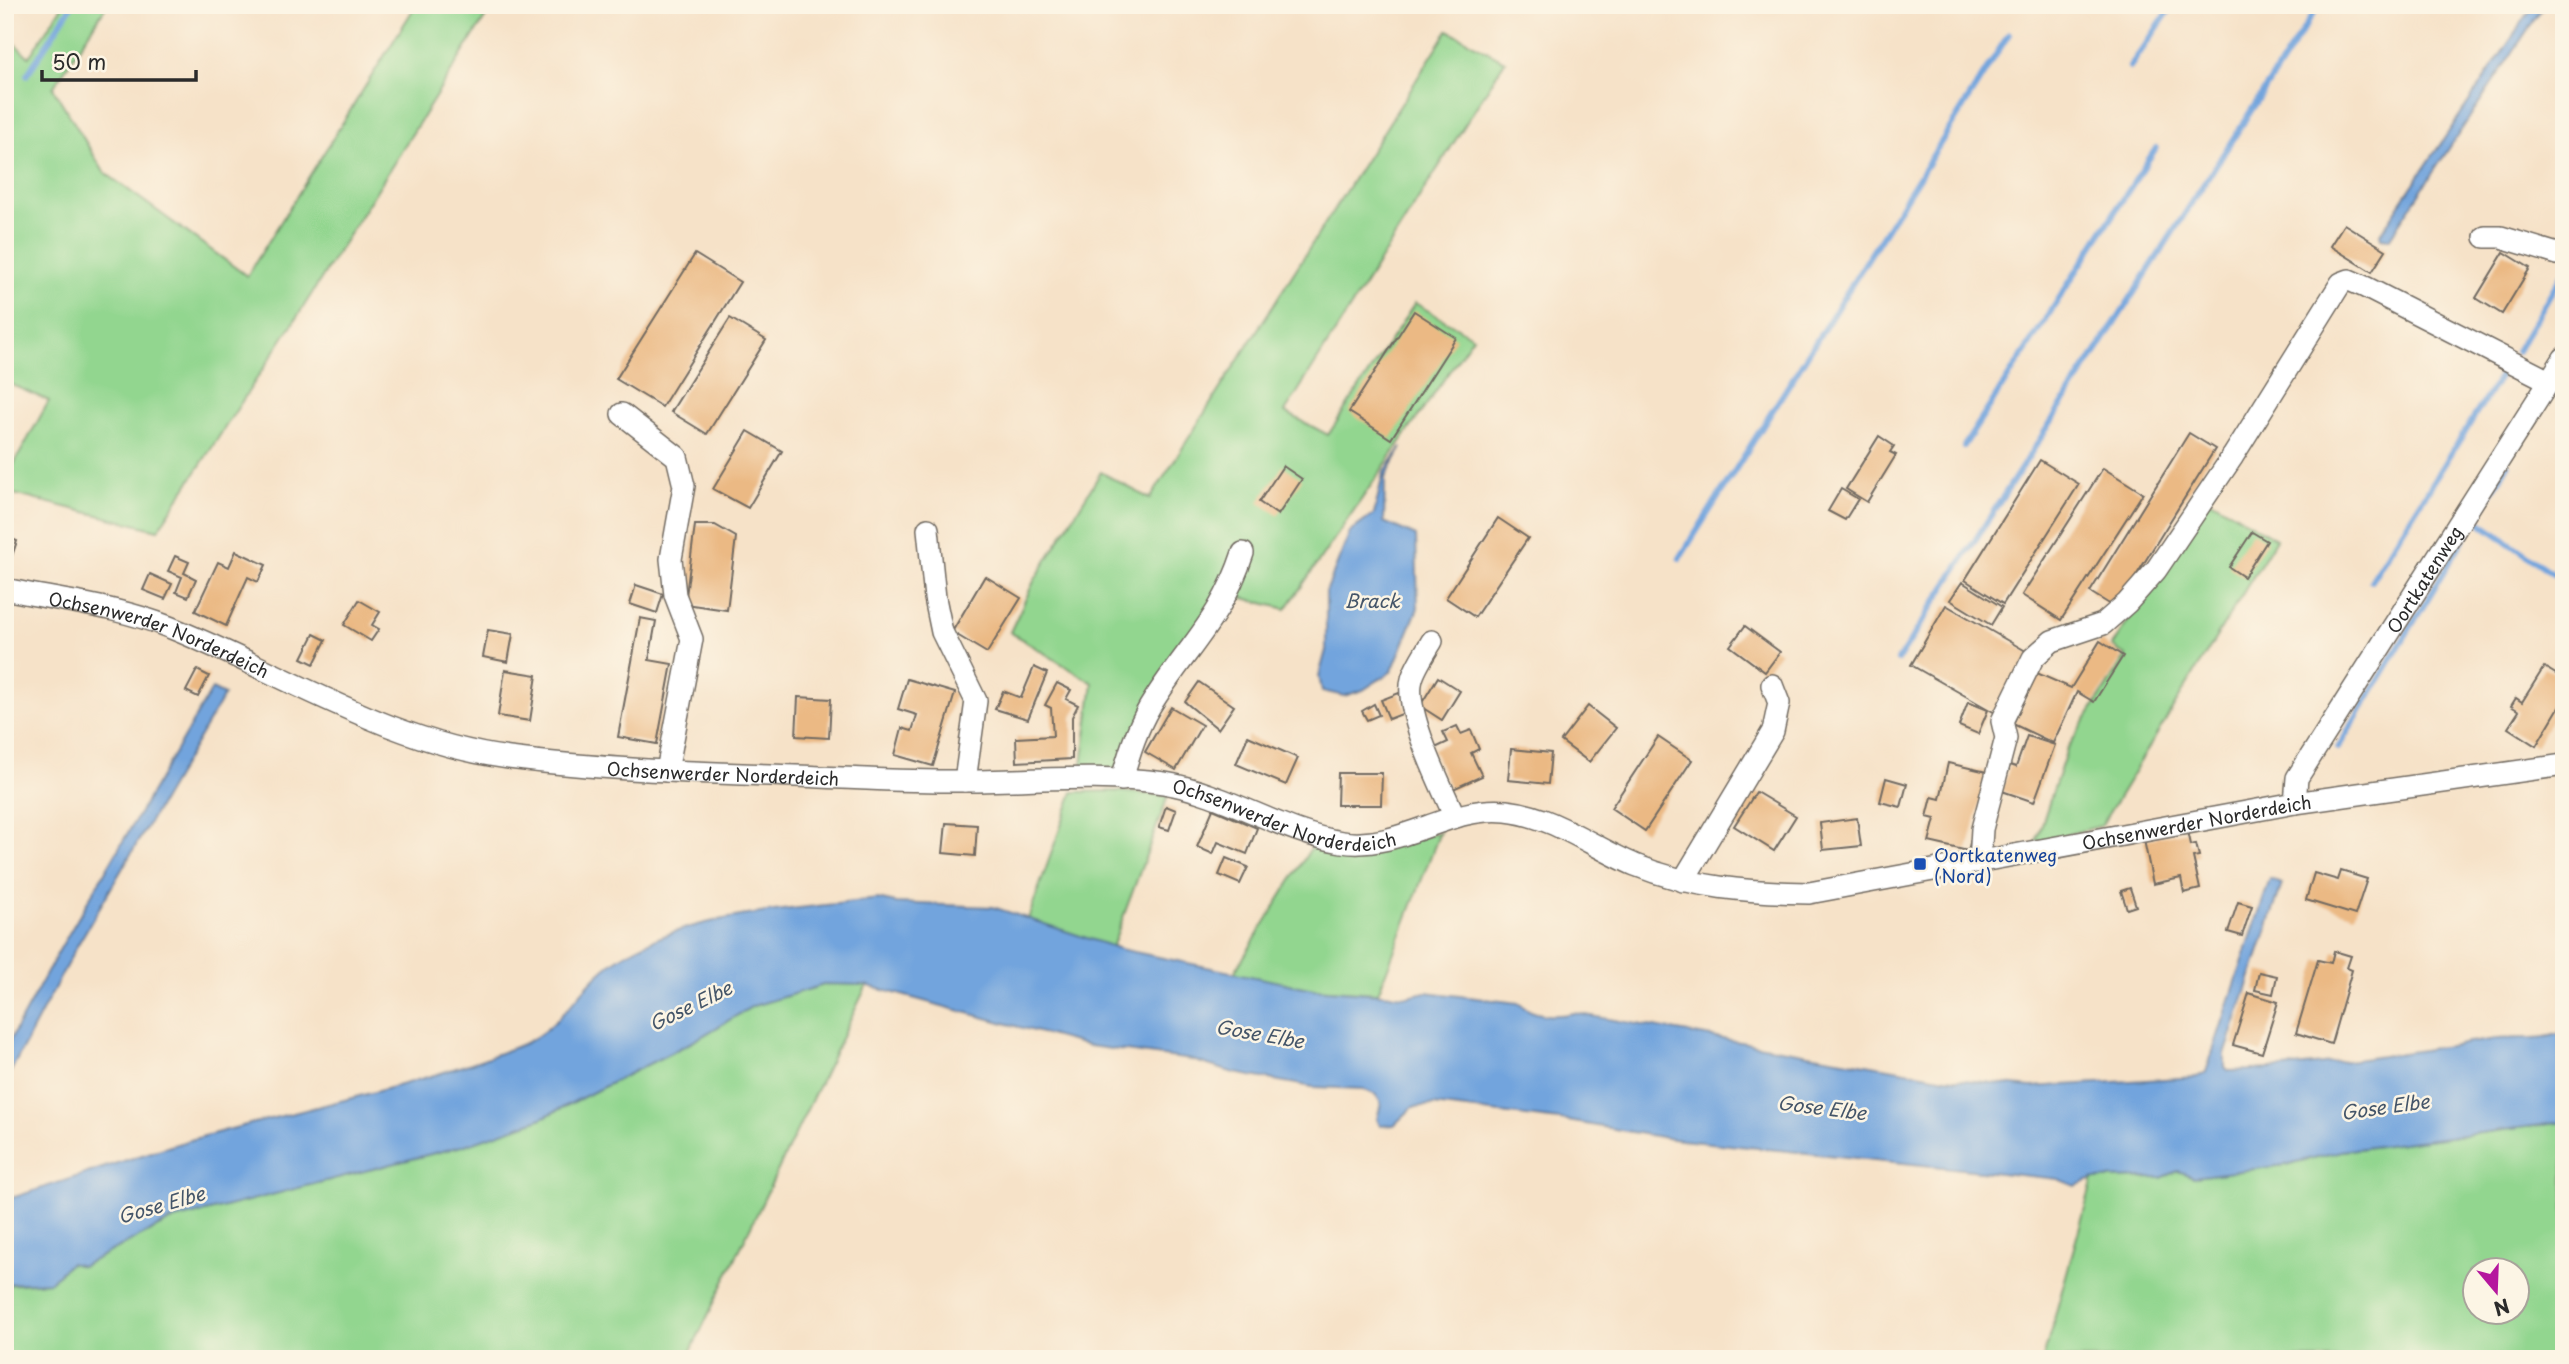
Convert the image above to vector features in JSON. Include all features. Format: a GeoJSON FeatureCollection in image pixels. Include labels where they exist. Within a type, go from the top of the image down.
{"type":"FeatureCollection","features":[{"type":"Feature","properties":{"kind":"street"},"geometry":{"type":"LineString","coordinates":[[2485,237],[2501,237],[2564,256]]}},
{"type":"Feature","properties":{"kind":"street"},"geometry":{"type":"LineString","coordinates":[[1980,862],[1982,829],[2006,738],[2002,721],[2034,658],[2052,640],[2103,624],[2127,603],[2157,570],[2233,456],[2341,283],[2349,280],[2365,287],[2549,381]]}},
{"type":"Feature","properties":{"kind":"street","name":"Oortkatenweg"},"geometry":{"type":"LineString","coordinates":[[2295,803],[2297,778],[2564,358]]}},
{"type":"Feature","properties":{"kind":"street"},"geometry":{"type":"LineString","coordinates":[[622,414],[677,457],[684,486],[671,559],[675,595],[692,639],[667,771]]}},
{"type":"Feature","properties":{"kind":"street"},"geometry":{"type":"LineString","coordinates":[[928,529],[935,598],[942,632],[976,701],[965,781]]}},
{"type":"Feature","properties":{"kind":"street"},"geometry":{"type":"LineString","coordinates":[[1122,780],[1132,743],[1153,701],[1228,596],[1243,553]]}},
{"type":"Feature","properties":{"kind":"street","name":"Ochsenwerder Norderdeich"},"geometry":{"type":"LineString","coordinates":[[5,589],[104,607],[164,625],[390,726],[450,748],[509,758],[667,771],[965,781],[1122,780],[1163,783],[1209,793],[1343,843],[1387,840],[1455,817],[1506,811],[1546,821],[1630,863],[1683,881],[1740,892],[1809,893],[2295,803],[2564,765]]}},
{"type":"Feature","properties":{"kind":"street"},"geometry":{"type":"LineString","coordinates":[[1432,641],[1411,681],[1416,716],[1428,758],[1455,817]]}},
{"type":"Feature","properties":{"kind":"street"},"geometry":{"type":"LineString","coordinates":[[1683,881],[1773,731],[1779,703],[1772,685]]}},
{"type":"Feature","properties":{"kind":"green space"},"geometry":{"type":"Polygon","coordinates":[[[63,5],[107,5],[53,88],[104,172],[247,276],[416,5],[493,5],[299,314],[158,530],[5,492],[5,480],[49,401],[5,382],[5,35],[29,57],[63,5]]]}},
{"type":"Feature","properties":{"kind":"green space"},"geometry":{"type":"Polygon","coordinates":[[[1448,30],[1505,61],[1285,412],[1328,435],[1415,303],[1473,337],[1286,609],[1220,592],[1123,768],[1081,772],[1093,683],[1010,632],[1034,581],[1101,472],[1150,499],[1448,30]]]}},
{"type":"Feature","properties":{"kind":"green space"},"geometry":{"type":"Polygon","coordinates":[[[2208,498],[2276,539],[2101,826],[2036,842],[2067,749],[2126,656],[2112,646],[2208,498]]]}},
{"type":"Feature","properties":{"kind":"green space"},"geometry":{"type":"Polygon","coordinates":[[[1116,791],[1168,796],[1112,947],[1028,919],[1073,792],[1116,791]]]}},
{"type":"Feature","properties":{"kind":"green space"},"geometry":{"type":"Polygon","coordinates":[[[1440,832],[1378,993],[1313,989],[1234,973],[1314,843],[1350,856],[1440,832]]]}},
{"type":"Feature","properties":{"kind":"green space"},"geometry":{"type":"Polygon","coordinates":[[[827,984],[867,985],[687,1359],[5,1359],[5,1285],[50,1282],[70,1263],[82,1266],[170,1221],[462,1146],[540,1119],[692,1042],[753,1006],[827,984]]]}},
{"type":"Feature","properties":{"kind":"green space"},"geometry":{"type":"Polygon","coordinates":[[[2564,1122],[2564,1359],[2043,1359],[2093,1179],[2161,1178],[2178,1171],[2194,1177],[2285,1165],[2341,1151],[2564,1122]]]}},
{"type":"Feature","properties":{"kind":"water"},"geometry":{"type":"Polygon","coordinates":[[[2534,5],[2544,5],[2389,239],[2381,238],[2380,234],[2534,5]]]}},
{"type":"Feature","properties":{"kind":"water","name":"Brack"},"geometry":{"type":"Polygon","coordinates":[[[1402,447],[1385,478],[1384,522],[1416,536],[1418,608],[1392,671],[1363,690],[1344,696],[1322,691],[1319,676],[1326,650],[1326,592],[1350,532],[1374,514],[1383,474],[1402,447]]]}},
{"type":"Feature","properties":{"kind":"water"},"geometry":{"type":"Polygon","coordinates":[[[212,689],[224,695],[74,951],[5,1082],[5,1049],[61,947],[212,689]]]}},
{"type":"Feature","properties":{"kind":"water","name":"Gose Elbe"},"geometry":{"type":"Polygon","coordinates":[[[2270,879],[2282,884],[2225,1055],[2225,1067],[2229,1071],[2327,1063],[2490,1040],[2545,1037],[2564,1032],[2564,1122],[2341,1151],[2285,1165],[2194,1177],[2178,1171],[2161,1178],[2093,1179],[2075,1186],[2058,1179],[1672,1139],[1568,1121],[1433,1105],[1413,1107],[1394,1125],[1380,1126],[1377,1119],[1381,1103],[1376,1095],[1363,1089],[1313,1087],[1234,1073],[1192,1060],[1089,1046],[865,985],[827,984],[753,1006],[692,1042],[540,1119],[462,1146],[170,1221],[82,1266],[70,1263],[50,1282],[5,1284],[5,1200],[187,1141],[440,1073],[523,1044],[549,1027],[592,980],[616,960],[676,931],[742,916],[877,899],[896,903],[993,907],[1120,949],[1313,989],[1408,996],[1426,992],[1518,1003],[1524,1008],[1545,1015],[1574,1013],[1946,1078],[2031,1087],[2197,1077],[2206,1072],[2270,879]]]}},
{"type":"Feature","properties":{"kind":"building"},"geometry":{"type":"Polygon","coordinates":[[[2344,224],[2386,250],[2372,272],[2330,246],[2344,224]]]}},
{"type":"Feature","properties":{"kind":"building"},"geometry":{"type":"Polygon","coordinates":[[[2504,252],[2530,268],[2502,314],[2476,298],[2504,252]]]}},
{"type":"Feature","properties":{"kind":"building"},"geometry":{"type":"Polygon","coordinates":[[[695,254],[740,282],[662,407],[616,379],[695,254]]]}},
{"type":"Feature","properties":{"kind":"building"},"geometry":{"type":"Polygon","coordinates":[[[1414,311],[1456,338],[1391,439],[1349,412],[1414,311]]]}},
{"type":"Feature","properties":{"kind":"building"},"geometry":{"type":"Polygon","coordinates":[[[730,318],[766,340],[707,434],[671,412],[730,318]]]}},
{"type":"Feature","properties":{"kind":"building"},"geometry":{"type":"Polygon","coordinates":[[[748,431],[782,451],[748,508],[713,489],[748,431]]]}},
{"type":"Feature","properties":{"kind":"building"},"geometry":{"type":"Polygon","coordinates":[[[2189,433],[2215,449],[2116,608],[2090,592],[2189,433]]]}},
{"type":"Feature","properties":{"kind":"building"},"geometry":{"type":"Polygon","coordinates":[[[1879,436],[1894,446],[1890,452],[1896,455],[1867,502],[1846,489],[1879,436]]]}},
{"type":"Feature","properties":{"kind":"building"},"geometry":{"type":"Polygon","coordinates":[[[2040,460],[2079,484],[2003,604],[1965,580],[2040,460]]]}},
{"type":"Feature","properties":{"kind":"building"},"geometry":{"type":"Polygon","coordinates":[[[1283,466],[1302,479],[1278,515],[1259,502],[1283,466]]]}},
{"type":"Feature","properties":{"kind":"building"},"geometry":{"type":"Polygon","coordinates":[[[2103,468],[2143,493],[2061,620],[2022,595],[2103,468]]]}},
{"type":"Feature","properties":{"kind":"building"},"geometry":{"type":"Polygon","coordinates":[[[1841,489],[1858,499],[1845,520],[1828,511],[1841,489]]]}},
{"type":"Feature","properties":{"kind":"building"},"geometry":{"type":"Polygon","coordinates":[[[1498,518],[1528,538],[1475,617],[1446,598],[1498,518]]]}},
{"type":"Feature","properties":{"kind":"building"},"geometry":{"type":"Polygon","coordinates":[[[695,525],[715,525],[736,537],[727,610],[685,604],[695,525]]]}},
{"type":"Feature","properties":{"kind":"building"},"geometry":{"type":"Polygon","coordinates":[[[5,532],[8,533],[7,537],[17,541],[6,574],[5,532]]]}},
{"type":"Feature","properties":{"kind":"building"},"geometry":{"type":"Polygon","coordinates":[[[2252,532],[2267,541],[2244,577],[2229,567],[2252,532]]]}},
{"type":"Feature","properties":{"kind":"building"},"geometry":{"type":"Polygon","coordinates":[[[236,551],[266,565],[258,582],[248,577],[226,626],[195,611],[218,562],[229,567],[236,551]]]}},
{"type":"Feature","properties":{"kind":"building"},"geometry":{"type":"Polygon","coordinates":[[[175,556],[189,562],[184,573],[196,579],[188,597],[176,592],[182,577],[168,571],[175,556]]]}},
{"type":"Feature","properties":{"kind":"building"},"geometry":{"type":"Polygon","coordinates":[[[150,574],[172,584],[165,599],[143,590],[150,574]]]}},
{"type":"Feature","properties":{"kind":"building"},"geometry":{"type":"Polygon","coordinates":[[[985,576],[1021,598],[987,653],[952,632],[985,576]]]}},
{"type":"Feature","properties":{"kind":"building"},"geometry":{"type":"Polygon","coordinates":[[[1962,582],[2002,607],[1991,625],[1950,600],[1962,582]]]}},
{"type":"Feature","properties":{"kind":"building"},"geometry":{"type":"Polygon","coordinates":[[[636,585],[663,594],[657,613],[630,604],[636,585]]]}},
{"type":"Feature","properties":{"kind":"building"},"geometry":{"type":"Polygon","coordinates":[[[359,600],[380,612],[372,625],[379,629],[371,641],[344,625],[359,600]]]}},
{"type":"Feature","properties":{"kind":"building"},"geometry":{"type":"Polygon","coordinates":[[[1946,605],[2031,654],[1997,714],[1911,665],[1946,605]]]}},
{"type":"Feature","properties":{"kind":"building"},"geometry":{"type":"Polygon","coordinates":[[[640,618],[656,621],[649,660],[672,664],[657,744],[618,737],[640,618]]]}},
{"type":"Feature","properties":{"kind":"building"},"geometry":{"type":"Polygon","coordinates":[[[1745,626],[1780,652],[1765,672],[1730,646],[1745,626]]]}},
{"type":"Feature","properties":{"kind":"building"},"geometry":{"type":"Polygon","coordinates":[[[488,630],[513,634],[508,662],[483,657],[488,630]]]}},
{"type":"Feature","properties":{"kind":"building"},"geometry":{"type":"Polygon","coordinates":[[[314,634],[326,640],[314,664],[302,658],[314,634]]]}},
{"type":"Feature","properties":{"kind":"building"},"geometry":{"type":"Polygon","coordinates":[[[2100,641],[2123,656],[2094,702],[2077,692],[2053,743],[2013,724],[2037,673],[2071,688],[2100,641]]]}},
{"type":"Feature","properties":{"kind":"building"},"geometry":{"type":"Polygon","coordinates":[[[1034,667],[1047,673],[1028,719],[995,709],[1003,691],[1021,698],[1034,667]]]}},
{"type":"Feature","properties":{"kind":"building"},"geometry":{"type":"Polygon","coordinates":[[[2544,667],[2564,679],[2564,699],[2536,746],[2508,728],[2519,711],[2511,706],[2516,698],[2522,702],[2544,667]]]}},
{"type":"Feature","properties":{"kind":"building"},"geometry":{"type":"Polygon","coordinates":[[[197,670],[209,676],[198,697],[186,691],[197,670]]]}},
{"type":"Feature","properties":{"kind":"building"},"geometry":{"type":"Polygon","coordinates":[[[505,670],[537,675],[530,721],[498,716],[505,670]]]}},
{"type":"Feature","properties":{"kind":"building"},"geometry":{"type":"Polygon","coordinates":[[[1438,677],[1460,691],[1442,720],[1420,706],[1438,677]]]}},
{"type":"Feature","properties":{"kind":"building"},"geometry":{"type":"Polygon","coordinates":[[[907,679],[955,693],[933,766],[895,755],[902,728],[912,731],[917,715],[898,709],[907,679]]]}},
{"type":"Feature","properties":{"kind":"building"},"geometry":{"type":"Polygon","coordinates":[[[1199,682],[1234,706],[1218,729],[1185,702],[1199,682]]]}},
{"type":"Feature","properties":{"kind":"building"},"geometry":{"type":"Polygon","coordinates":[[[1057,683],[1071,690],[1066,699],[1078,705],[1072,717],[1072,759],[1017,762],[1016,738],[1053,736],[1051,708],[1045,705],[1057,683]]]}},
{"type":"Feature","properties":{"kind":"building"},"geometry":{"type":"Polygon","coordinates":[[[1399,693],[1407,712],[1389,719],[1381,700],[1399,693]]]}},
{"type":"Feature","properties":{"kind":"building"},"geometry":{"type":"Polygon","coordinates":[[[798,697],[831,699],[829,738],[796,736],[798,697]]]}},
{"type":"Feature","properties":{"kind":"building"},"geometry":{"type":"Polygon","coordinates":[[[1968,702],[1988,710],[1978,734],[1959,726],[1968,702]]]}},
{"type":"Feature","properties":{"kind":"building"},"geometry":{"type":"Polygon","coordinates":[[[1374,704],[1379,715],[1367,720],[1362,711],[1374,704]]]}},
{"type":"Feature","properties":{"kind":"building"},"geometry":{"type":"Polygon","coordinates":[[[1588,706],[1616,728],[1589,762],[1561,741],[1588,706]]]}},
{"type":"Feature","properties":{"kind":"building"},"geometry":{"type":"Polygon","coordinates":[[[1171,707],[1202,725],[1176,770],[1145,752],[1171,707]]]}},
{"type":"Feature","properties":{"kind":"building"},"geometry":{"type":"Polygon","coordinates":[[[1457,726],[1461,734],[1471,730],[1479,749],[1471,753],[1482,776],[1451,790],[1433,749],[1448,742],[1443,732],[1457,726]]]}},
{"type":"Feature","properties":{"kind":"building"},"geometry":{"type":"Polygon","coordinates":[[[1248,736],[1298,758],[1286,785],[1236,764],[1248,736]]]}},
{"type":"Feature","properties":{"kind":"building"},"geometry":{"type":"Polygon","coordinates":[[[2027,736],[2055,745],[2034,802],[2002,791],[2010,765],[2016,767],[2027,736]]]}},
{"type":"Feature","properties":{"kind":"building"},"geometry":{"type":"Polygon","coordinates":[[[1658,737],[1692,760],[1645,831],[1611,808],[1658,737]]]}},
{"type":"Feature","properties":{"kind":"building"},"geometry":{"type":"Polygon","coordinates":[[[1511,749],[1551,753],[1548,784],[1508,780],[1511,749]]]}},
{"type":"Feature","properties":{"kind":"building"},"geometry":{"type":"Polygon","coordinates":[[[1948,763],[1987,772],[1968,851],[1929,842],[1935,819],[1927,817],[1932,797],[1940,799],[1948,763]]]}},
{"type":"Feature","properties":{"kind":"building"},"geometry":{"type":"Polygon","coordinates":[[[1338,773],[1382,773],[1381,805],[1337,805],[1338,773]]]}},
{"type":"Feature","properties":{"kind":"building"},"geometry":{"type":"Polygon","coordinates":[[[1886,778],[1907,784],[1901,807],[1880,802],[1886,778]]]}},
{"type":"Feature","properties":{"kind":"building"},"geometry":{"type":"Polygon","coordinates":[[[1756,792],[1796,816],[1774,851],[1734,826],[1756,792]]]}},
{"type":"Feature","properties":{"kind":"building"},"geometry":{"type":"Polygon","coordinates":[[[1166,806],[1176,810],[1169,830],[1159,827],[1166,806]]]}},
{"type":"Feature","properties":{"kind":"building"},"geometry":{"type":"Polygon","coordinates":[[[1213,809],[1257,828],[1247,854],[1218,842],[1213,854],[1197,847],[1213,809]]]}},
{"type":"Feature","properties":{"kind":"building"},"geometry":{"type":"Polygon","coordinates":[[[1857,818],[1861,846],[1823,850],[1820,823],[1857,818]]]}},
{"type":"Feature","properties":{"kind":"building"},"geometry":{"type":"Polygon","coordinates":[[[946,823],[977,825],[975,856],[943,853],[946,823]]]}},
{"type":"Feature","properties":{"kind":"building"},"geometry":{"type":"Polygon","coordinates":[[[2187,831],[2190,845],[2196,844],[2199,856],[2193,857],[2200,889],[2184,893],[2181,878],[2153,884],[2144,840],[2187,831]]]}},
{"type":"Feature","properties":{"kind":"building"},"geometry":{"type":"Polygon","coordinates":[[[1226,858],[1248,867],[1240,884],[1219,875],[1226,858]]]}},
{"type":"Feature","properties":{"kind":"building"},"geometry":{"type":"Polygon","coordinates":[[[2341,871],[2367,879],[2355,915],[2306,900],[2314,873],[2338,880],[2341,871]]]}},
{"type":"Feature","properties":{"kind":"building"},"geometry":{"type":"Polygon","coordinates":[[[2130,888],[2136,906],[2127,909],[2121,891],[2130,888]]]}},
{"type":"Feature","properties":{"kind":"building"},"geometry":{"type":"Polygon","coordinates":[[[2238,902],[2252,906],[2242,936],[2228,932],[2238,902]]]}},
{"type":"Feature","properties":{"kind":"building"},"geometry":{"type":"Polygon","coordinates":[[[2334,951],[2351,956],[2347,968],[2352,970],[2331,1044],[2296,1033],[2318,960],[2331,963],[2334,951]]]}},
{"type":"Feature","properties":{"kind":"building"},"geometry":{"type":"Polygon","coordinates":[[[2259,972],[2277,976],[2273,994],[2255,990],[2259,972]]]}},
{"type":"Feature","properties":{"kind":"building"},"geometry":{"type":"Polygon","coordinates":[[[2249,993],[2278,1002],[2262,1053],[2233,1045],[2249,993]]]}},
{"type":"Feature","properties":{"kind":"waterway"},"geometry":{"type":"LineString","coordinates":[[27,75],[72,5]]}},
{"type":"Feature","properties":{"kind":"waterway"},"geometry":{"type":"LineString","coordinates":[[2130,67],[2173,5]]}},
{"type":"Feature","properties":{"kind":"waterway"},"geometry":{"type":"LineString","coordinates":[[1898,660],[2319,5]]}},
{"type":"Feature","properties":{"kind":"waterway"},"geometry":{"type":"LineString","coordinates":[[1680,558],[2009,34]]}},
{"type":"Feature","properties":{"kind":"waterway"},"geometry":{"type":"LineString","coordinates":[[1964,446],[2156,148]]}},
{"type":"Feature","properties":{"kind":"waterway"},"geometry":{"type":"LineString","coordinates":[[2517,351],[2562,274]]}},
{"type":"Feature","properties":{"kind":"waterway"},"geometry":{"type":"LineString","coordinates":[[2371,581],[2503,371]]}},
{"type":"Feature","properties":{"kind":"waterway"},"geometry":{"type":"LineString","coordinates":[[2338,748],[2508,465]]}},
{"type":"Feature","properties":{"kind":"waterway"},"geometry":{"type":"LineString","coordinates":[[2475,519],[2564,581]]}},
{"type":"Feature","properties":{"kind":"place","name":"Oortkatenweg (Nord)"},"geometry":{"type":"Point","coordinates":[1920,864]}}]}
